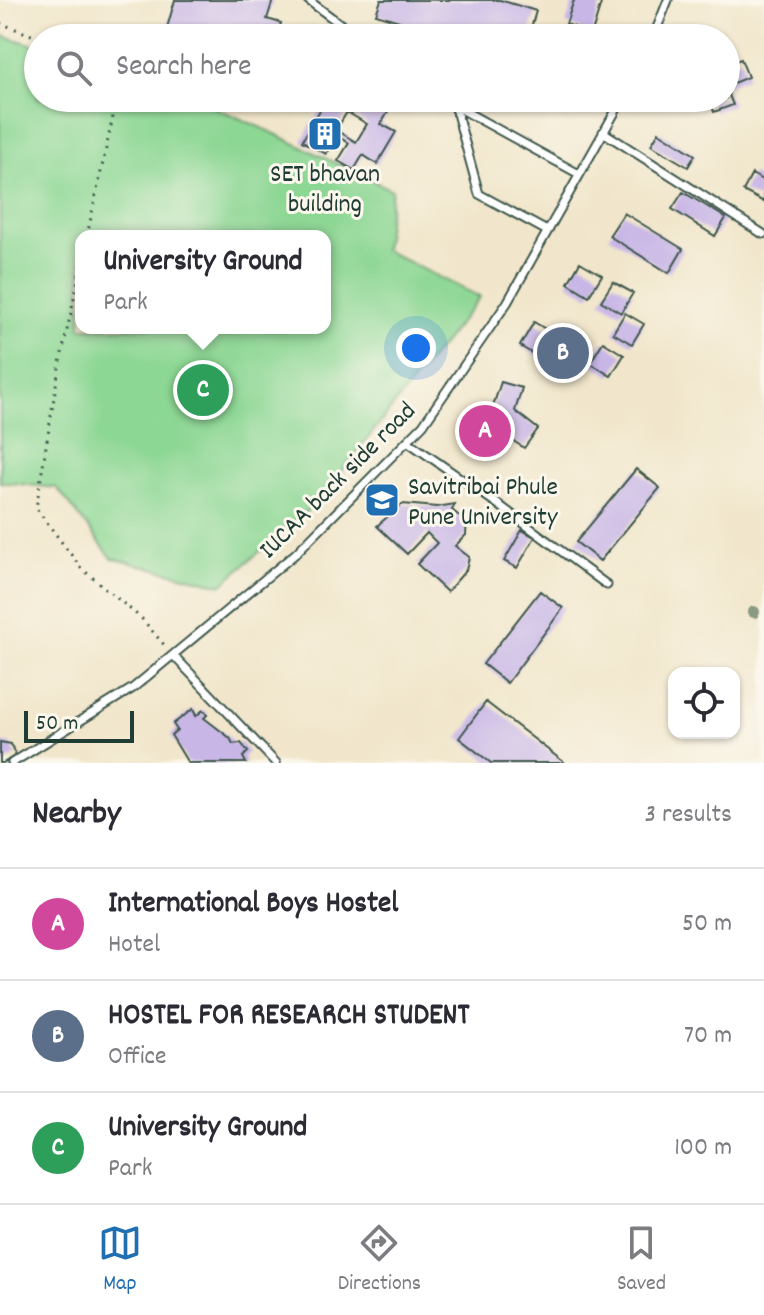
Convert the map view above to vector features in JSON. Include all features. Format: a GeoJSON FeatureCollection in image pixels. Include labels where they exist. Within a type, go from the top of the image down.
{"type":"FeatureCollection","features":[{"type":"Feature","properties":{"kind":"lane"},"geometry":{"type":"LineString","coordinates":[[308,0],[340,24]]}},
{"type":"Feature","properties":{"kind":"lane"},"geometry":{"type":"LineString","coordinates":[[659,24],[668,0]]}},
{"type":"Feature","properties":{"kind":"lane"},"geometry":{"type":"LineString","coordinates":[[457,112],[479,194],[547,231]]}},
{"type":"Feature","properties":{"kind":"lane"},"geometry":{"type":"LineString","coordinates":[[466,112],[579,174]]}},
{"type":"Feature","properties":{"kind":"lane","name":"IUCAA back side road"},"geometry":{"type":"LineString","coordinates":[[12,763],[133,688],[295,554],[423,425],[507,303],[615,112]]}},
{"type":"Feature","properties":{"kind":"lane"},"geometry":{"type":"LineString","coordinates":[[603,132],[763,234]]}},
{"type":"Feature","properties":{"kind":"lane"},"geometry":{"type":"LineString","coordinates":[[407,441],[607,585]]}},
{"type":"Feature","properties":{"kind":"lane"},"geometry":{"type":"LineString","coordinates":[[173,655],[276,763]]}},
{"type":"Feature","properties":{"kind":"path"},"geometry":{"type":"LineString","coordinates":[[0,23],[24,32]]}},
{"type":"Feature","properties":{"kind":"path"},"geometry":{"type":"LineString","coordinates":[[88,230],[114,112]]}},
{"type":"Feature","properties":{"kind":"path"},"geometry":{"type":"LineString","coordinates":[[75,294],[59,367],[36,508],[81,568],[142,619],[173,655]]}},
{"type":"Feature","properties":{"kind":"green space"},"geometry":{"type":"Polygon","coordinates":[[[0,35],[24,42],[24,112],[225,112],[392,190],[384,250],[480,297],[317,502],[221,585],[112,558],[57,488],[0,482],[0,35]]]}},
{"type":"Feature","properties":{"kind":"building"},"geometry":{"type":"Polygon","coordinates":[[[175,0],[273,0],[267,19],[281,23],[281,24],[168,24],[175,0]]]}},
{"type":"Feature","properties":{"kind":"building"},"geometry":{"type":"Polygon","coordinates":[[[381,0],[500,0],[536,11],[532,24],[409,24],[376,14],[381,0]]]}},
{"type":"Feature","properties":{"kind":"building"},"geometry":{"type":"Polygon","coordinates":[[[574,0],[602,0],[595,24],[566,24],[574,0]]]}},
{"type":"Feature","properties":{"kind":"building"},"geometry":{"type":"Polygon","coordinates":[[[740,59],[748,77],[740,80],[740,59]]]}},
{"type":"Feature","properties":{"kind":"building","name":"SET bhavan building"},"geometry":{"type":"Polygon","coordinates":[[[319,112],[347,112],[388,112],[381,124],[396,132],[377,164],[363,155],[354,170],[338,161],[349,143],[337,136],[326,154],[302,141],[319,112]],[[347,112],[336,130],[356,142],[367,124],[347,112]]]}},
{"type":"Feature","properties":{"kind":"building"},"geometry":{"type":"Polygon","coordinates":[[[659,132],[695,155],[688,167],[651,145],[659,132]]]}},
{"type":"Feature","properties":{"kind":"building"},"geometry":{"type":"Polygon","coordinates":[[[752,174],[764,181],[764,202],[743,191],[752,174]]]}},
{"type":"Feature","properties":{"kind":"building"},"geometry":{"type":"Polygon","coordinates":[[[683,192],[726,218],[715,236],[672,209],[683,192]]]}},
{"type":"Feature","properties":{"kind":"building"},"geometry":{"type":"Polygon","coordinates":[[[624,213],[683,249],[669,273],[609,236],[624,213]]]}},
{"type":"Feature","properties":{"kind":"building"},"geometry":{"type":"Polygon","coordinates":[[[580,262],[602,275],[589,296],[568,283],[580,262]]]}},
{"type":"Feature","properties":{"kind":"building"},"geometry":{"type":"Polygon","coordinates":[[[613,282],[633,293],[621,313],[601,301],[613,282]]]}},
{"type":"Feature","properties":{"kind":"building"},"geometry":{"type":"Polygon","coordinates":[[[625,313],[644,324],[632,344],[613,333],[625,313]]]}},
{"type":"Feature","properties":{"kind":"building"},"geometry":{"type":"Polygon","coordinates":[[[534,322],[562,339],[548,363],[520,346],[534,322]]]}},
{"type":"Feature","properties":{"kind":"building"},"geometry":{"type":"Polygon","coordinates":[[[603,342],[624,355],[611,376],[590,363],[603,342]]]}},
{"type":"Feature","properties":{"kind":"building"},"geometry":{"type":"Polygon","coordinates":[[[565,344],[588,357],[575,378],[553,365],[565,344]]]}},
{"type":"Feature","properties":{"kind":"building"},"geometry":{"type":"Polygon","coordinates":[[[501,382],[522,388],[515,411],[538,429],[524,448],[501,433],[480,453],[466,438],[487,418],[492,423],[500,412],[492,409],[501,382]]]}},
{"type":"Feature","properties":{"kind":"building"},"geometry":{"type":"Polygon","coordinates":[[[636,469],[660,488],[600,561],[576,542],[636,469]]]}},
{"type":"Feature","properties":{"kind":"building"},"geometry":{"type":"Polygon","coordinates":[[[402,504],[437,507],[455,504],[452,510],[464,520],[467,517],[466,535],[455,546],[469,557],[466,570],[447,592],[417,564],[437,543],[427,533],[407,554],[377,526],[402,504]]]}},
{"type":"Feature","properties":{"kind":"building"},"geometry":{"type":"Polygon","coordinates":[[[522,530],[535,537],[517,568],[504,561],[522,530]]]}},
{"type":"Feature","properties":{"kind":"building"},"geometry":{"type":"Polygon","coordinates":[[[540,591],[563,608],[507,683],[483,664],[540,591]]]}},
{"type":"Feature","properties":{"kind":"building"},"geometry":{"type":"Polygon","coordinates":[[[486,702],[565,763],[491,763],[459,738],[486,702]]]}},
{"type":"Feature","properties":{"kind":"building"},"geometry":{"type":"Polygon","coordinates":[[[193,709],[196,716],[203,710],[208,714],[204,718],[230,738],[233,744],[241,743],[248,752],[243,757],[246,763],[188,763],[171,735],[177,730],[173,724],[193,709]]]}},
{"type":"Feature","properties":{"kind":"building"},"geometry":{"type":"Polygon","coordinates":[[[0,742],[11,744],[16,755],[3,763],[0,763],[0,742]]]}},
{"type":"Feature","properties":{"kind":"place","name":"SET bhavan building"},"geometry":{"type":"Point","coordinates":[325,134]}},
{"type":"Feature","properties":{"kind":"place","name":"HOSTEL FOR RESEARCH STUDENT"},"geometry":{"type":"Point","coordinates":[563,353]}},
{"type":"Feature","properties":{"kind":"place","name":"University Ground"},"geometry":{"type":"Point","coordinates":[203,390]}},
{"type":"Feature","properties":{"kind":"place","name":"International Boys Hostel"},"geometry":{"type":"Point","coordinates":[485,431]}},
{"type":"Feature","properties":{"kind":"place","name":"Savitribai Phule Pune University"},"geometry":{"type":"Point","coordinates":[382,500]}}]}
